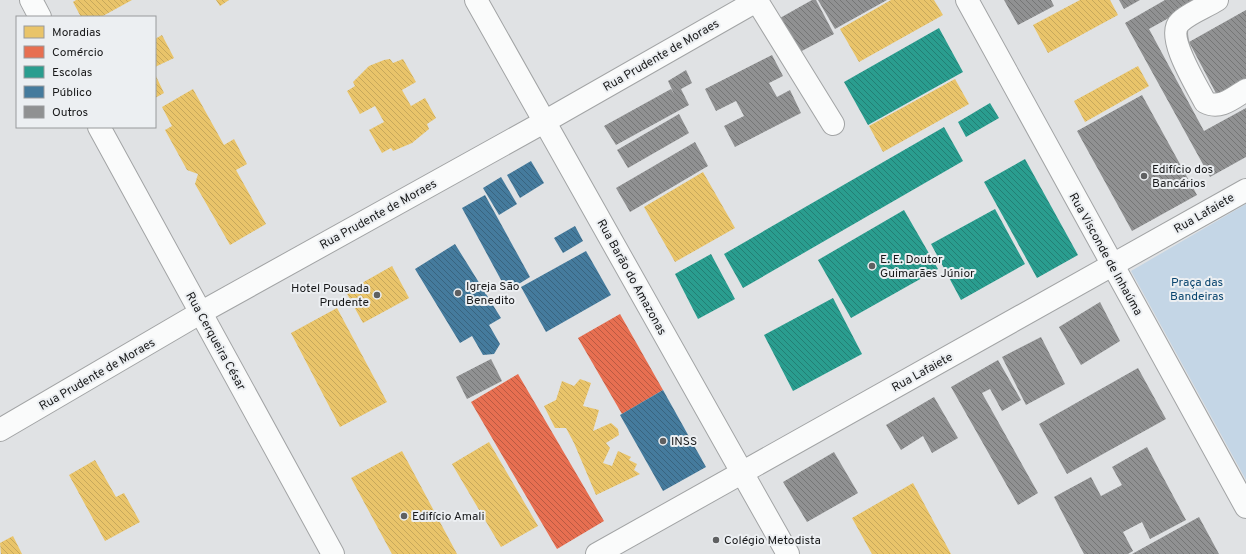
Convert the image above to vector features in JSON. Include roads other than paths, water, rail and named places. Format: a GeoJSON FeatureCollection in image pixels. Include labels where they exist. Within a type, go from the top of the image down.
{"type":"FeatureCollection","features":[{"type":"Feature","properties":{"kind":"street"},"geometry":{"type":"LineString","coordinates":[[31,0],[39,16]]}},
{"type":"Feature","properties":{"kind":"street","name":"Rua Barão do Amazonas"},"geometry":{"type":"LineString","coordinates":[[476,0],[788,554]]}},
{"type":"Feature","properties":{"kind":"street"},"geometry":{"type":"LineString","coordinates":[[758,0],[833,124]]}},
{"type":"Feature","properties":{"kind":"street","name":"Rua Prudente de Moraes"},"geometry":{"type":"LineString","coordinates":[[0,430],[200,313],[544,122],[758,0]]}},
{"type":"Feature","properties":{"kind":"street","name":"Rua Visconde de Inhaúma"},"geometry":{"type":"LineString","coordinates":[[967,0],[1112,266],[1246,507]]}},
{"type":"Feature","properties":{"kind":"street"},"geometry":{"type":"LineString","coordinates":[[1217,0],[1179,22],[1175,30],[1177,43],[1205,102],[1212,105],[1225,103],[1246,90]]}},
{"type":"Feature","properties":{"kind":"street","name":"Rua Cerqueira César"},"geometry":{"type":"LineString","coordinates":[[100,128],[333,554]]}},
{"type":"Feature","properties":{"kind":"street","name":"Rua Lafaiete"},"geometry":{"type":"LineString","coordinates":[[597,554],[1246,190]]}},
{"type":"Feature","properties":{"kind":"place","name":"Edifício dos Bancários"},"geometry":{"type":"Point","coordinates":[1144,176]}},
{"type":"Feature","properties":{"kind":"place","name":"E. E. Doutor Guimarães Júnior"},"geometry":{"type":"Point","coordinates":[872,266]}},
{"type":"Feature","properties":{"kind":"place","name":"Igreja São Benedito"},"geometry":{"type":"Point","coordinates":[458,293]}},
{"type":"Feature","properties":{"kind":"place","name":"Hotel Pousada Prudente"},"geometry":{"type":"Point","coordinates":[377,295]}},
{"type":"Feature","properties":{"kind":"place","name":"INSS"},"geometry":{"type":"Point","coordinates":[663,441]}},
{"type":"Feature","properties":{"kind":"place","name":"Edifício Amali"},"geometry":{"type":"Point","coordinates":[404,516]}},
{"type":"Feature","properties":{"kind":"place","name":"Colégio Metodista"},"geometry":{"type":"Point","coordinates":[716,540]}},
{"type":"Feature","properties":{"kind":"park label","name":"Praça das Bandeiras"},"geometry":{"type":"Point","coordinates":[1197,289]}}]}
